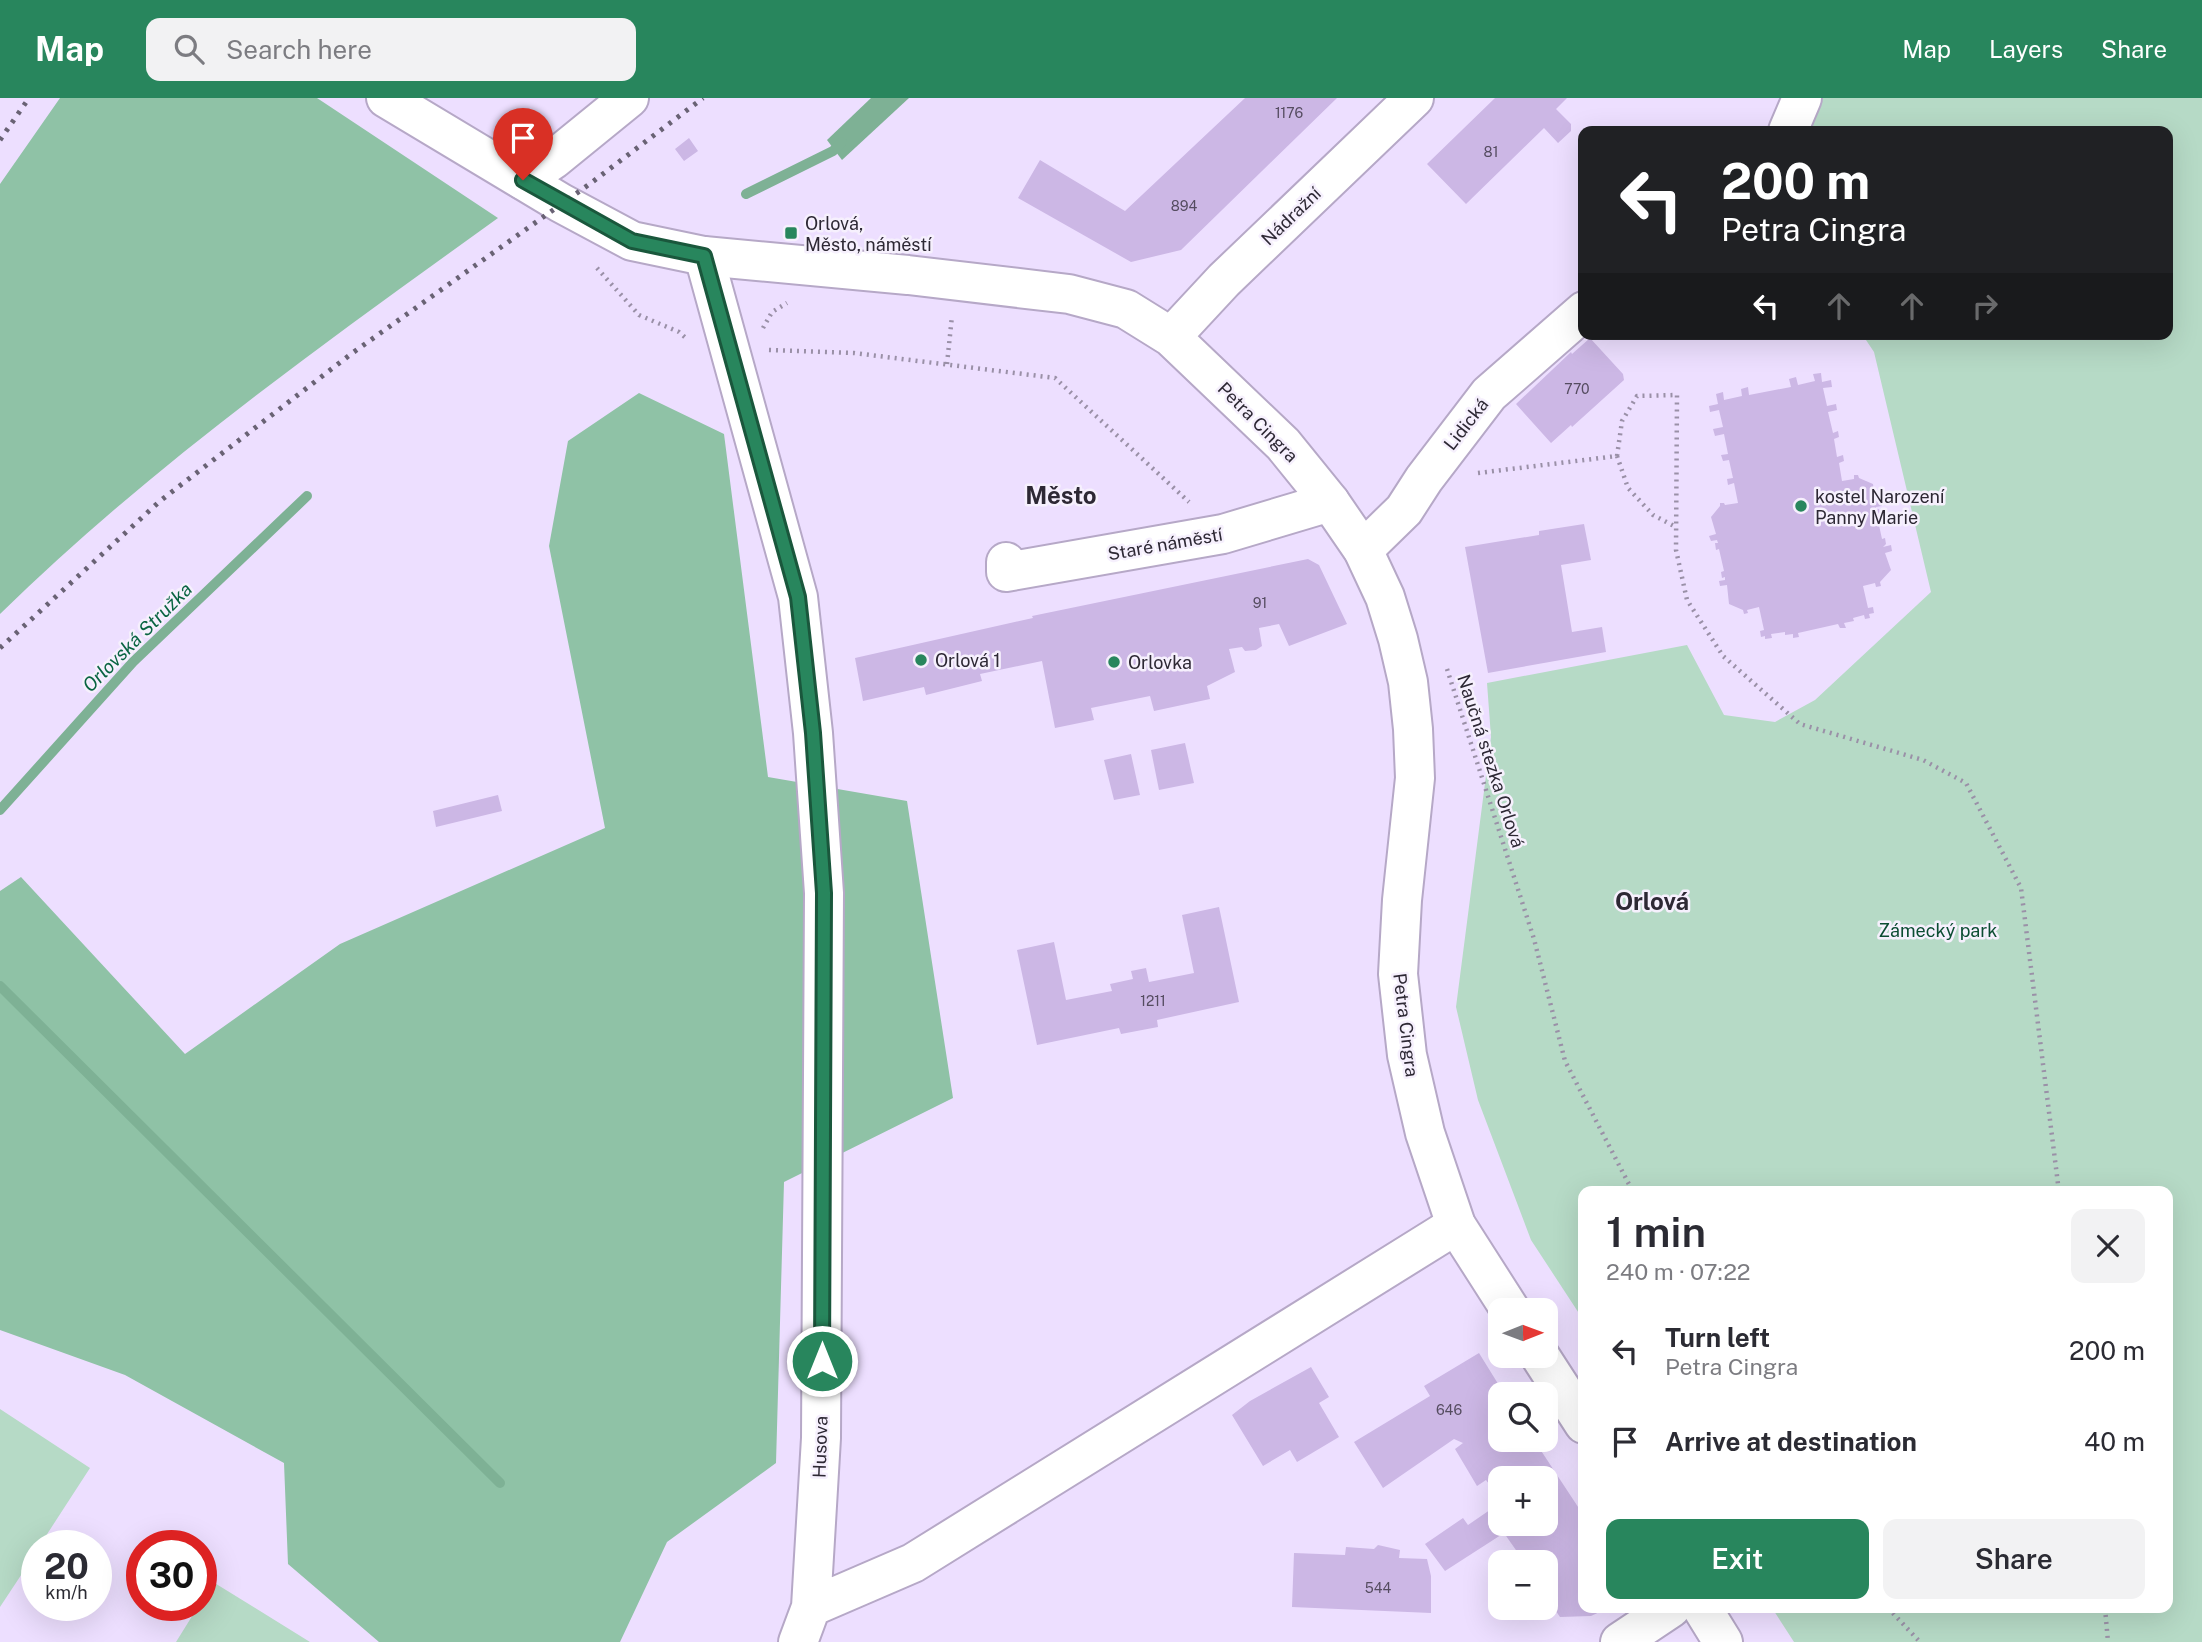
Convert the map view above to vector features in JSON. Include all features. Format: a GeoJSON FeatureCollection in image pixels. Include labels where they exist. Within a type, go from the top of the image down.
{"type":"FeatureCollection","features":[{"type":"Feature","properties":{"kind":"street","name":"Petra Cingra"},"geometry":{"type":"LineString","coordinates":[[386,98],[632,241],[704,256],[908,275],[1069,295],[1126,309],[1171,337],[1283,444],[1330,502],[1363,550],[1385,597],[1408,682],[1415,778],[1402,900],[1398,974],[1408,1055],[1425,1133],[1456,1225],[1503,1298]]}},
{"type":"Feature","properties":{"kind":"street"},"geometry":{"type":"LineString","coordinates":[[523,180],[554,159],[629,98]]}},
{"type":"Feature","properties":{"kind":"street","name":"Nádražní"},"geometry":{"type":"LineString","coordinates":[[1171,337],[1224,280],[1414,98]]}},
{"type":"Feature","properties":{"kind":"street"},"geometry":{"type":"LineString","coordinates":[[1790,126],[1802,98]]}},
{"type":"Feature","properties":{"kind":"street","name":"Husova"},"geometry":{"type":"LineString","coordinates":[[704,256],[798,597],[813,733],[824,893],[821,1438],[811,1607],[798,1642]]}},
{"type":"Feature","properties":{"kind":"street","name":"Lidická"},"geometry":{"type":"LineString","coordinates":[[1363,550],[1404,510],[1424,479],[1489,394],[1578,316]]}},
{"type":"Feature","properties":{"kind":"street","name":"Staré náměstí"},"geometry":{"type":"LineString","coordinates":[[1006,562],[1006,572],[1223,534],[1330,502]]}},
{"type":"Feature","properties":{"kind":"street"},"geometry":{"type":"LineString","coordinates":[[811,1607],[913,1563],[1456,1225]]}},
{"type":"Feature","properties":{"kind":"street"},"geometry":{"type":"LineString","coordinates":[[1548,1368],[1578,1415]]}},
{"type":"Feature","properties":{"kind":"street"},"geometry":{"type":"LineString","coordinates":[[1620,1642],[1664,1613]]}},
{"type":"Feature","properties":{"kind":"street"},"geometry":{"type":"LineString","coordinates":[[1705,1613],[1723,1642]]}},
{"type":"Feature","properties":{"kind":"path"},"geometry":{"type":"LineString","coordinates":[[947,364],[952,309]]}},
{"type":"Feature","properties":{"kind":"path"},"geometry":{"type":"LineString","coordinates":[[761,350],[854,353],[1055,378],[1223,534]]}},
{"type":"Feature","properties":{"kind":"path"},"geometry":{"type":"LineString","coordinates":[[1676,527],[1653,515],[1628,488],[1617,456],[1622,421],[1637,396],[1677,395],[1676,550],[1687,600],[1724,656],[1800,724],[1923,760],[1966,783],[2021,888],[2058,1186]]}},
{"type":"Feature","properties":{"kind":"path"},"geometry":{"type":"LineString","coordinates":[[1424,479],[1617,456]]}},
{"type":"Feature","properties":{"kind":"path","name":"Naučná stezka Orlová"},"geometry":{"type":"LineString","coordinates":[[1446,665],[1534,939],[1565,1061],[1630,1186]]}},
{"type":"Feature","properties":{"kind":"path"},"geometry":{"type":"LineString","coordinates":[[1893,1613],[1920,1642]]}},
{"type":"Feature","properties":{"kind":"path"},"geometry":{"type":"LineString","coordinates":[[2105,1613],[2108,1642]]}},
{"type":"Feature","properties":{"kind":"green space","name":"Zámecký park"},"geometry":{"type":"Polygon","coordinates":[[[1823,98],[2202,98],[2202,1642],[1794,1642],[1775,1613],[2173,1613],[2173,1186],[1578,1186],[1578,1312],[1531,1240],[1478,1100],[1456,1007],[1491,737],[1487,683],[1687,645],[1724,715],[1775,722],[1815,700],[1931,592],[1874,352],[1866,340],[2173,340],[2173,126],[1810,126],[1823,98]]]}},
{"type":"Feature","properties":{"kind":"green space"},"geometry":{"type":"Polygon","coordinates":[[[0,1409],[90,1468],[50,1530],[21,1530],[21,1575],[0,1607],[0,1409]]]}},
{"type":"Feature","properties":{"kind":"green space"},"geometry":{"type":"Polygon","coordinates":[[[217,1584],[310,1642],[176,1642],[189,1621],[217,1621],[217,1584]]]}},
{"type":"Feature","properties":{"kind":"shaded area"},"geometry":{"type":"Polygon","coordinates":[[[60,98],[317,98],[498,218],[305,359],[179,456],[58,559],[0,614],[0,184],[60,98]]]}},
{"type":"Feature","properties":{"kind":"shaded area"},"geometry":{"type":"Polygon","coordinates":[[[871,98],[909,98],[842,160],[827,140],[871,98]]]}},
{"type":"Feature","properties":{"kind":"shaded area"},"geometry":{"type":"Polygon","coordinates":[[[639,393],[724,434],[768,777],[907,801],[953,1098],[784,1182],[776,1463],[667,1542],[620,1642],[379,1642],[288,1564],[284,1463],[125,1375],[0,1330],[0,891],[21,877],[185,1054],[340,944],[605,828],[549,546],[568,441],[639,393]]]}},
{"type":"Feature","properties":{"kind":"building"},"geometry":{"type":"Polygon","coordinates":[[[1245,98],[1337,98],[1181,250],[1131,262],[1018,198],[1040,160],[1125,211],[1245,98]]]}},
{"type":"Feature","properties":{"kind":"building"},"geometry":{"type":"Polygon","coordinates":[[[1495,98],[1567,98],[1556,109],[1571,124],[1571,131],[1558,143],[1544,128],[1466,204],[1427,164],[1495,98]]]}},
{"type":"Feature","properties":{"kind":"building"},"geometry":{"type":"Polygon","coordinates":[[[689,138],[698,151],[684,161],[675,149],[689,138]]]}},
{"type":"Feature","properties":{"kind":"building"},"geometry":{"type":"Polygon","coordinates":[[[1588,340],[1592,340],[1623,374],[1624,380],[1551,443],[1516,404],[1571,352],[1572,354],[1588,340]]]}},
{"type":"Feature","properties":{"kind":"building","name":"kostel Narození Panny Marie"},"geometry":{"type":"Polygon","coordinates":[[[1821,373],[1822,382],[1831,380],[1832,387],[1823,388],[1827,406],[1836,404],[1837,410],[1828,412],[1833,433],[1838,431],[1839,437],[1834,439],[1837,457],[1843,455],[1844,461],[1839,463],[1842,481],[1854,479],[1854,475],[1858,475],[1873,484],[1875,501],[1881,499],[1882,506],[1876,507],[1876,510],[1879,509],[1880,516],[1877,516],[1882,539],[1885,538],[1886,544],[1883,547],[1891,545],[1892,551],[1885,553],[1891,570],[1880,582],[1881,586],[1876,587],[1875,583],[1863,586],[1868,608],[1873,607],[1874,613],[1869,614],[1870,618],[1865,619],[1864,615],[1853,618],[1854,621],[1844,623],[1846,628],[1840,628],[1838,624],[1798,633],[1799,637],[1793,638],[1793,634],[1785,635],[1785,632],[1771,634],[1772,638],[1765,639],[1765,636],[1761,637],[1760,631],[1764,630],[1759,607],[1747,610],[1748,613],[1744,614],[1743,610],[1729,604],[1727,585],[1720,586],[1719,581],[1725,580],[1725,577],[1722,578],[1721,572],[1724,571],[1719,549],[1716,550],[1717,540],[1711,541],[1709,536],[1716,534],[1711,517],[1720,503],[1738,503],[1734,483],[1728,485],[1727,479],[1733,478],[1729,460],[1723,461],[1721,455],[1728,454],[1724,434],[1715,436],[1713,429],[1723,427],[1719,410],[1710,412],[1709,406],[1718,404],[1716,394],[1723,392],[1724,400],[1742,396],[1741,389],[1748,387],[1749,395],[1791,387],[1789,379],[1796,377],[1798,385],[1815,381],[1813,374],[1821,373]]]}},
{"type":"Feature","properties":{"kind":"building"},"geometry":{"type":"Polygon","coordinates":[[[1584,524],[1591,560],[1561,565],[1572,632],[1602,627],[1606,652],[1488,673],[1465,547],[1539,535],[1539,531],[1584,524]]]}},
{"type":"Feature","properties":{"kind":"building"},"geometry":{"type":"Polygon","coordinates":[[[1308,559],[1319,565],[1347,624],[1289,646],[1279,624],[1259,628],[1262,646],[1256,650],[1245,651],[1242,647],[1229,649],[1235,672],[1207,686],[1210,699],[1154,711],[1150,696],[1091,708],[1094,720],[1055,728],[1042,661],[980,674],[982,681],[926,695],[924,687],[863,701],[855,658],[1033,618],[1032,616],[1308,559]]]}},
{"type":"Feature","properties":{"kind":"building"},"geometry":{"type":"Polygon","coordinates":[[[1185,743],[1194,783],[1159,790],[1151,750],[1185,743]]]}},
{"type":"Feature","properties":{"kind":"building"},"geometry":{"type":"Polygon","coordinates":[[[1131,754],[1140,795],[1114,800],[1104,760],[1131,754]]]}},
{"type":"Feature","properties":{"kind":"building"},"geometry":{"type":"Polygon","coordinates":[[[498,795],[502,811],[436,827],[433,811],[498,795]]]}},
{"type":"Feature","properties":{"kind":"building"},"geometry":{"type":"Polygon","coordinates":[[[1219,907],[1239,1002],[1157,1020],[1158,1027],[1121,1034],[1119,1028],[1037,1045],[1017,950],[1054,942],[1066,1000],[1112,991],[1110,984],[1133,979],[1131,971],[1146,968],[1149,982],[1194,973],[1182,915],[1219,907]]]}},
{"type":"Feature","properties":{"kind":"building"},"geometry":{"type":"Polygon","coordinates":[[[1479,1353],[1497,1382],[1488,1382],[1488,1452],[1542,1452],[1551,1466],[1488,1466],[1488,1483],[1486,1480],[1477,1486],[1455,1449],[1463,1443],[1454,1439],[1383,1488],[1354,1442],[1430,1396],[1424,1386],[1479,1353]]]}},
{"type":"Feature","properties":{"kind":"building"},"geometry":{"type":"Polygon","coordinates":[[[1311,1367],[1329,1397],[1319,1403],[1339,1437],[1297,1462],[1290,1450],[1263,1466],[1232,1415],[1250,1401],[1311,1367]]]}},
{"type":"Feature","properties":{"kind":"building"},"geometry":{"type":"Polygon","coordinates":[[[1558,1476],[1578,1507],[1578,1613],[1597,1613],[1591,1616],[1560,1617],[1558,1550],[1516,1550],[1506,1536],[1558,1536],[1558,1476]]]}},
{"type":"Feature","properties":{"kind":"building"},"geometry":{"type":"Polygon","coordinates":[[[1488,1511],[1488,1536],[1499,1536],[1445,1571],[1425,1544],[1463,1518],[1468,1525],[1488,1511]]]}},
{"type":"Feature","properties":{"kind":"building"},"geometry":{"type":"Polygon","coordinates":[[[1378,1545],[1400,1550],[1399,1558],[1427,1559],[1431,1576],[1431,1613],[1292,1607],[1294,1553],[1345,1555],[1346,1547],[1374,1549],[1378,1545]]]}},
{"type":"Feature","properties":{"kind":"waterway","name":"Orlovská Stružka"},"geometry":{"type":"LineString","coordinates":[[746,194],[833,151],[842,142]]}},
{"type":"Feature","properties":{"kind":"waterway","name":"Orlovská Stružka"},"geometry":{"type":"LineString","coordinates":[[0,810],[133,662],[307,496]]}},
{"type":"Feature","properties":{"kind":"waterway"},"geometry":{"type":"LineString","coordinates":[[0,986],[500,1483]]}},
{"type":"Feature","properties":{"kind":"railway"},"geometry":{"type":"LineString","coordinates":[[0,140],[29,98]]}},
{"type":"Feature","properties":{"kind":"railway"},"geometry":{"type":"LineString","coordinates":[[0,648],[160,501],[351,354],[591,183],[703,98]]}},
{"type":"Feature","properties":{"kind":"place","name":"Orlová, Město, náměstí"},"geometry":{"type":"Point","coordinates":[791,233]}},
{"type":"Feature","properties":{"kind":"place","name":"kostel Narození Panny Marie"},"geometry":{"type":"Point","coordinates":[1801,506]}},
{"type":"Feature","properties":{"kind":"place","name":"Orlová 1"},"geometry":{"type":"Point","coordinates":[921,660]}},
{"type":"Feature","properties":{"kind":"place","name":"Orlovka"},"geometry":{"type":"Point","coordinates":[1114,662]}},
{"type":"Feature","properties":{"kind":"district","name":"Město"},"geometry":{"type":"Point","coordinates":[1061,495]}},
{"type":"Feature","properties":{"kind":"district","name":"Orlová"},"geometry":{"type":"Point","coordinates":[1652,901]}},
{"type":"Feature","properties":{"kind":"route"},"geometry":{"type":"LineString","coordinates":[[523,180],[632,241],[704,256],[798,597],[813,733],[824,893],[822,1361]]}}]}
